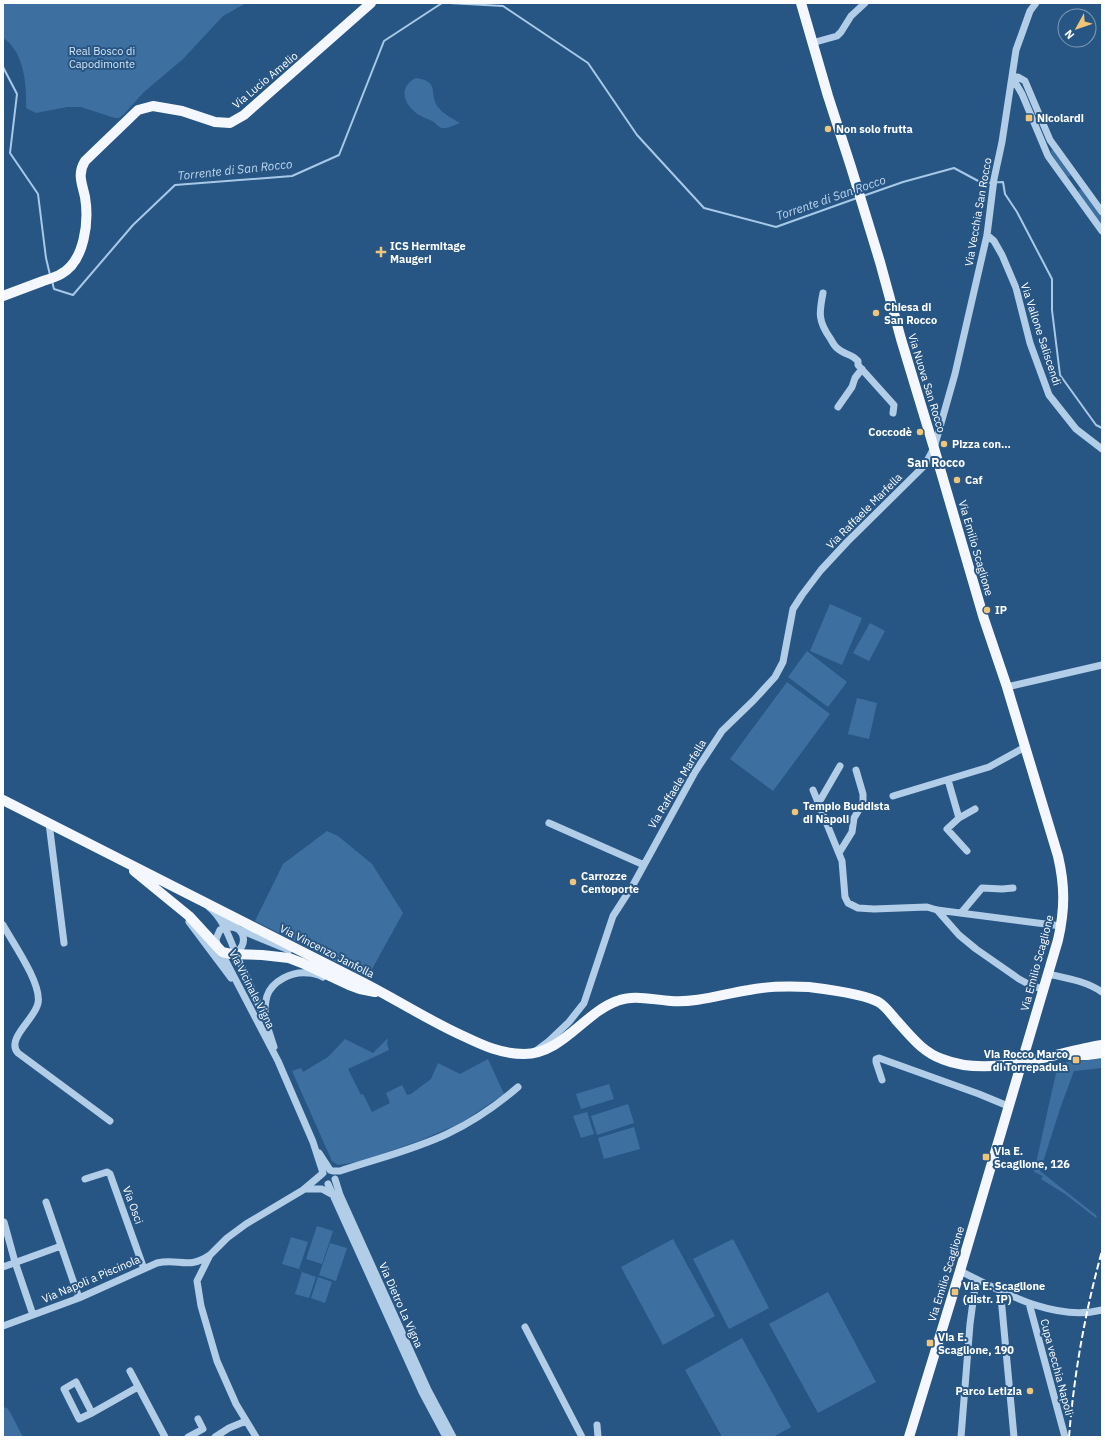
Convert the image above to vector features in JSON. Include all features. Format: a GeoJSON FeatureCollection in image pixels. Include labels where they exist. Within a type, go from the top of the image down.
{"type":"FeatureCollection","features":[{"type":"Feature","properties":{"kind":"main road","name":"Via Lucio Amelio"},"geometry":{"type":"LineString","coordinates":[[3,296],[61,274],[70,267],[77,258],[85,236],[87,210],[80,174],[81,168],[85,161],[138,110],[154,106],[182,111],[215,122],[230,123],[244,115],[371,3]]}},
{"type":"Feature","properties":{"kind":"main road","name":"Via Nuova San Rocco"},"geometry":{"type":"LineString","coordinates":[[801,3],[934,448]]}},
{"type":"Feature","properties":{"kind":"main road","name":"Via Emilio Scaglione"},"geometry":{"type":"LineString","coordinates":[[909,1437],[1048,974],[1061,926],[1064,896],[1063,877],[1058,856],[985,623],[934,448]]}},
{"type":"Feature","properties":{"kind":"main road","name":"Via Vincenzo Janfolla"},"geometry":{"type":"LineString","coordinates":[[3,800],[318,959],[380,993]]}},
{"type":"Feature","properties":{"kind":"main road","name":"Via Vincenzo Janfolla"},"geometry":{"type":"LineString","coordinates":[[122,861],[190,916],[226,954],[262,955],[289,958],[339,981],[360,989],[380,993]]}},
{"type":"Feature","properties":{"kind":"main road"},"geometry":{"type":"LineString","coordinates":[[380,993],[442,1026],[486,1047],[504,1053],[532,1053],[544,1050],[557,1043],[600,1010],[617,1001],[632,998],[690,1002],[752,989],[776,987],[808,987],[845,992],[873,999],[879,1002],[917,1043],[930,1053],[944,1060],[979,1066],[1021,1063],[1102,1045]]}},
{"type":"Feature","properties":{"kind":"main road"},"geometry":{"type":"LineString","coordinates":[[1065,1054],[1076,1056],[1102,1053]]}},
{"type":"Feature","properties":{"kind":"street"},"geometry":{"type":"LineString","coordinates":[[812,43],[837,36],[851,16],[865,3]]}},
{"type":"Feature","properties":{"kind":"street","name":"Via Vecchia San Rocco"},"geometry":{"type":"LineString","coordinates":[[934,448],[955,374],[987,235],[994,179],[1002,142],[1016,50],[1030,11],[1036,3]]}},
{"type":"Feature","properties":{"kind":"street"},"geometry":{"type":"LineString","coordinates":[[1012,77],[1020,78],[1025,81],[1050,140],[1102,212]]}},
{"type":"Feature","properties":{"kind":"street"},"geometry":{"type":"LineString","coordinates":[[1012,77],[1022,94],[1048,156],[1102,231]]}},
{"type":"Feature","properties":{"kind":"street"},"geometry":{"type":"LineString","coordinates":[[1070,188],[1079,181]]}},
{"type":"Feature","properties":{"kind":"street","name":"Via Vallone Saliscendi"},"geometry":{"type":"LineString","coordinates":[[987,235],[994,241],[1002,255],[1016,288],[1030,343],[1049,395],[1076,429],[1102,449]]}},
{"type":"Feature","properties":{"kind":"street"},"geometry":{"type":"LineString","coordinates":[[823,293],[820,309],[820,322],[826,333],[836,348],[853,355],[858,361],[858,365],[894,405],[893,413]]}},
{"type":"Feature","properties":{"kind":"street"},"geometry":{"type":"LineString","coordinates":[[838,407],[862,369]]}},
{"type":"Feature","properties":{"kind":"street","name":"Via Raffaele Marfella"},"geometry":{"type":"LineString","coordinates":[[532,1053],[549,1041],[569,1022],[584,1003],[613,916],[633,885],[695,772],[722,731],[775,677],[783,662],[793,609],[802,594],[821,570],[925,465],[934,448]]}},
{"type":"Feature","properties":{"kind":"street"},"geometry":{"type":"LineString","coordinates":[[1006,687],[1102,665]]}},
{"type":"Feature","properties":{"kind":"street"},"geometry":{"type":"LineString","coordinates":[[893,796],[989,767],[1025,747]]}},
{"type":"Feature","properties":{"kind":"street"},"geometry":{"type":"LineString","coordinates":[[818,804],[840,766]]}},
{"type":"Feature","properties":{"kind":"street"},"geometry":{"type":"LineString","coordinates":[[839,853],[852,832],[854,818],[863,803],[856,770]]}},
{"type":"Feature","properties":{"kind":"street"},"geometry":{"type":"LineString","coordinates":[[948,780],[959,818]]}},
{"type":"Feature","properties":{"kind":"street"},"geometry":{"type":"LineString","coordinates":[[813,790],[842,861],[845,897],[852,906],[874,909],[927,907],[937,910],[1061,926]]}},
{"type":"Feature","properties":{"kind":"street"},"geometry":{"type":"LineString","coordinates":[[967,851],[947,829],[959,818],[975,809]]}},
{"type":"Feature","properties":{"kind":"street"},"geometry":{"type":"LineString","coordinates":[[49,823],[64,943]]}},
{"type":"Feature","properties":{"kind":"street"},"geometry":{"type":"LineString","coordinates":[[550,823],[644,865]]}},
{"type":"Feature","properties":{"kind":"street"},"geometry":{"type":"LineString","coordinates":[[961,913],[982,888],[1013,888]]}},
{"type":"Feature","properties":{"kind":"street"},"geometry":{"type":"LineString","coordinates":[[160,892],[184,917],[202,939],[243,994]]}},
{"type":"Feature","properties":{"kind":"street","name":"Via Vicinale Vigna"},"geometry":{"type":"LineString","coordinates":[[202,901],[214,911],[224,928],[265,1019],[278,1061]]}},
{"type":"Feature","properties":{"kind":"street"},"geometry":{"type":"LineString","coordinates":[[937,910],[959,935],[976,949],[1019,979],[1032,986],[1043,989]]}},
{"type":"Feature","properties":{"kind":"street"},"geometry":{"type":"LineString","coordinates":[[214,911],[243,934],[243,947],[236,954]]}},
{"type":"Feature","properties":{"kind":"street"},"geometry":{"type":"LineString","coordinates":[[3,925],[32,975],[39,996],[37,1007],[15,1040],[15,1050],[110,1121]]}},
{"type":"Feature","properties":{"kind":"street"},"geometry":{"type":"LineString","coordinates":[[224,928],[228,926],[237,928],[296,952],[318,959]]}},
{"type":"Feature","properties":{"kind":"street","name":"Via Vicinale Vigna"},"geometry":{"type":"LineString","coordinates":[[224,928],[218,934],[217,944],[278,1061],[313,1142],[322,1173]]}},
{"type":"Feature","properties":{"kind":"street","name":"Via Vicinale Vigna"},"geometry":{"type":"LineString","coordinates":[[265,1019],[265,1004],[267,996],[271,988],[285,978],[300,973],[308,973],[339,981]]}},
{"type":"Feature","properties":{"kind":"street"},"geometry":{"type":"LineString","coordinates":[[1048,974],[1083,982],[1102,992]]}},
{"type":"Feature","properties":{"kind":"street"},"geometry":{"type":"LineString","coordinates":[[882,1080],[876,1062],[876,1059],[879,1058],[1008,1106]]}},
{"type":"Feature","properties":{"kind":"street"},"geometry":{"type":"LineString","coordinates":[[305,1190],[326,1170],[335,1174],[395,1154],[447,1134],[482,1113],[518,1087]]}},
{"type":"Feature","properties":{"kind":"street","name":"Via Vicinale Vigna"},"geometry":{"type":"LineString","coordinates":[[313,1142],[335,1174]]}},
{"type":"Feature","properties":{"kind":"street","name":"Via Osci"},"geometry":{"type":"LineString","coordinates":[[85,1180],[107,1172],[109,1173],[144,1269]]}},
{"type":"Feature","properties":{"kind":"street"},"geometry":{"type":"LineString","coordinates":[[322,1173],[322,1180],[327,1184]]}},
{"type":"Feature","properties":{"kind":"street"},"geometry":{"type":"LineString","coordinates":[[198,1281],[210,1255],[221,1242],[236,1230],[305,1190],[332,1183],[335,1174]]}},
{"type":"Feature","properties":{"kind":"street","name":"Via Dietro La Vigna"},"geometry":{"type":"LineString","coordinates":[[335,1174],[340,1195],[428,1390],[453,1437]]}},
{"type":"Feature","properties":{"kind":"street","name":"Via Dietro La Vigna"},"geometry":{"type":"LineString","coordinates":[[327,1184],[422,1392],[446,1437]]}},
{"type":"Feature","properties":{"kind":"street"},"geometry":{"type":"LineString","coordinates":[[305,1190],[322,1189],[333,1195]]}},
{"type":"Feature","properties":{"kind":"street"},"geometry":{"type":"LineString","coordinates":[[46,1202],[79,1298]]}},
{"type":"Feature","properties":{"kind":"street"},"geometry":{"type":"LineString","coordinates":[[4,1222],[15,1262],[33,1314]]}},
{"type":"Feature","properties":{"kind":"street"},"geometry":{"type":"LineString","coordinates":[[3,1267],[61,1246]]}},
{"type":"Feature","properties":{"kind":"street","name":"Via Napoli a Piscinola"},"geometry":{"type":"LineString","coordinates":[[3,1326],[79,1298],[163,1262],[190,1264],[199,1262],[210,1255]]}},
{"type":"Feature","properties":{"kind":"street"},"geometry":{"type":"LineString","coordinates":[[190,1264],[196,1273],[201,1306],[217,1361],[236,1404],[256,1437]]}},
{"type":"Feature","properties":{"kind":"street"},"geometry":{"type":"LineString","coordinates":[[960,1271],[1029,1303],[1059,1311],[1078,1313],[1100,1310]]}},
{"type":"Feature","properties":{"kind":"street"},"geometry":{"type":"LineString","coordinates":[[961,1437],[970,1324],[976,1279]]}},
{"type":"Feature","properties":{"kind":"street"},"geometry":{"type":"LineString","coordinates":[[1002,1291],[1001,1297],[1014,1437]]}},
{"type":"Feature","properties":{"kind":"street","name":"Cupa vecchia Napoli"},"geometry":{"type":"LineString","coordinates":[[1029,1303],[1054,1402],[1065,1437]]}},
{"type":"Feature","properties":{"kind":"street"},"geometry":{"type":"LineString","coordinates":[[525,1327],[582,1437]]}},
{"type":"Feature","properties":{"kind":"street"},"geometry":{"type":"LineString","coordinates":[[130,1371],[164,1437]]}},
{"type":"Feature","properties":{"kind":"street"},"geometry":{"type":"LineString","coordinates":[[92,1413],[76,1382],[64,1389],[79,1419],[92,1413],[138,1387]]}},
{"type":"Feature","properties":{"kind":"street"},"geometry":{"type":"LineString","coordinates":[[188,1437],[203,1429],[198,1419]]}},
{"type":"Feature","properties":{"kind":"street"},"geometry":{"type":"LineString","coordinates":[[215,1437],[229,1428],[246,1421]]}},
{"type":"Feature","properties":{"kind":"street"},"geometry":{"type":"LineString","coordinates":[[597,1425],[598,1437]]}},
{"type":"Feature","properties":{"kind":"green space","name":"Real Bosco di Capodimonte"},"geometry":{"type":"Polygon","coordinates":[[[3,3],[246,3],[223,16],[183,59],[144,92],[123,115],[119,118],[115,118],[81,107],[67,107],[36,113],[26,108],[26,89],[23,69],[16,51],[3,38],[3,3]]]}},
{"type":"Feature","properties":{"kind":"green space"},"geometry":{"type":"Polygon","coordinates":[[[416,78],[429,82],[433,89],[435,102],[440,110],[460,123],[442,128],[431,120],[421,116],[411,108],[407,103],[405,92],[406,87],[416,78]]]}},
{"type":"Feature","properties":{"kind":"green space"},"geometry":{"type":"Polygon","coordinates":[[[1051,150],[1054,150],[1071,174],[1070,177],[1067,176],[1051,154],[1051,150]]]}},
{"type":"Feature","properties":{"kind":"green space"},"geometry":{"type":"Polygon","coordinates":[[[1082,189],[1102,218],[1102,226],[1078,192],[1082,189]]]}},
{"type":"Feature","properties":{"kind":"green space"},"geometry":{"type":"Polygon","coordinates":[[[830,604],[862,618],[842,665],[810,651],[830,604]]]}},
{"type":"Feature","properties":{"kind":"green space"},"geometry":{"type":"Polygon","coordinates":[[[870,623],[885,631],[869,661],[853,653],[870,623]]]}},
{"type":"Feature","properties":{"kind":"green space"},"geometry":{"type":"Polygon","coordinates":[[[807,651],[847,682],[828,707],[788,677],[807,651]]]}},
{"type":"Feature","properties":{"kind":"green space"},"geometry":{"type":"Polygon","coordinates":[[[787,682],[830,714],[773,791],[730,759],[787,682]]]}},
{"type":"Feature","properties":{"kind":"green space"},"geometry":{"type":"Polygon","coordinates":[[[857,698],[877,703],[869,739],[848,734],[857,698]]]}},
{"type":"Feature","properties":{"kind":"green space"},"geometry":{"type":"Polygon","coordinates":[[[327,831],[338,836],[372,864],[403,913],[367,978],[255,921],[283,864],[327,831]]]}},
{"type":"Feature","properties":{"kind":"green space"},"geometry":{"type":"Polygon","coordinates":[[[388,1038],[387,1044],[389,1050],[348,1069],[361,1095],[363,1094],[372,1112],[390,1103],[386,1093],[402,1085],[407,1095],[411,1094],[431,1079],[438,1063],[460,1074],[488,1059],[504,1094],[461,1123],[421,1140],[363,1161],[338,1165],[332,1161],[292,1071],[301,1068],[303,1072],[328,1057],[345,1039],[373,1053],[388,1038]]]}},
{"type":"Feature","properties":{"kind":"green space"},"geometry":{"type":"Polygon","coordinates":[[[1102,1058],[1102,1068],[1074,1071],[1040,1171],[1097,1216],[1096,1218],[1065,1194],[1041,1179],[1043,1176],[1034,1172],[1058,1064],[1102,1058]]]}},
{"type":"Feature","properties":{"kind":"green space"},"geometry":{"type":"Polygon","coordinates":[[[609,1084],[614,1099],[581,1109],[576,1094],[609,1084]]]}},
{"type":"Feature","properties":{"kind":"green space"},"geometry":{"type":"Polygon","coordinates":[[[628,1104],[634,1123],[597,1135],[591,1116],[628,1104]]]}},
{"type":"Feature","properties":{"kind":"green space"},"geometry":{"type":"Polygon","coordinates":[[[587,1112],[594,1134],[581,1138],[573,1116],[587,1112]]]}},
{"type":"Feature","properties":{"kind":"green space"},"geometry":{"type":"Polygon","coordinates":[[[634,1127],[640,1149],[604,1159],[598,1138],[634,1127]]]}},
{"type":"Feature","properties":{"kind":"green space"},"geometry":{"type":"Polygon","coordinates":[[[317,1226],[333,1231],[322,1264],[306,1259],[317,1226]]]}},
{"type":"Feature","properties":{"kind":"green space"},"geometry":{"type":"Polygon","coordinates":[[[291,1237],[308,1242],[299,1269],[282,1264],[291,1237]]]}},
{"type":"Feature","properties":{"kind":"green space"},"geometry":{"type":"Polygon","coordinates":[[[673,1239],[715,1316],[663,1345],[621,1267],[673,1239]]]}},
{"type":"Feature","properties":{"kind":"green space"},"geometry":{"type":"Polygon","coordinates":[[[733,1239],[769,1308],[729,1329],[693,1259],[733,1239]]]}},
{"type":"Feature","properties":{"kind":"green space"},"geometry":{"type":"Polygon","coordinates":[[[330,1243],[347,1248],[336,1281],[319,1275],[330,1243]]]}},
{"type":"Feature","properties":{"kind":"green space"},"geometry":{"type":"Polygon","coordinates":[[[302,1272],[316,1277],[309,1298],[295,1294],[302,1272]]]}},
{"type":"Feature","properties":{"kind":"green space"},"geometry":{"type":"Polygon","coordinates":[[[318,1277],[332,1282],[325,1303],[311,1298],[318,1277]]]}},
{"type":"Feature","properties":{"kind":"green space"},"geometry":{"type":"Polygon","coordinates":[[[828,1292],[876,1382],[818,1413],[769,1324],[828,1292]]]}},
{"type":"Feature","properties":{"kind":"green space"},"geometry":{"type":"Polygon","coordinates":[[[742,1338],[791,1427],[773,1437],[722,1437],[685,1370],[742,1338]]]}},
{"type":"Feature","properties":{"kind":"green space"},"geometry":{"type":"Polygon","coordinates":[[[3,1407],[7,1408],[10,1412],[23,1437],[3,1437],[3,1407]]]}},
{"type":"Feature","properties":{"kind":"waterway","name":"Torrente di San Rocco"},"geometry":{"type":"LineString","coordinates":[[52,281],[54,289],[73,295],[133,225],[175,185],[292,176],[339,155],[384,41],[442,3]]}},
{"type":"Feature","properties":{"kind":"waterway","name":"Torrente di San Rocco"},"geometry":{"type":"LineString","coordinates":[[449,3],[503,6],[588,63],[637,135],[704,208],[776,227],[857,198]]}},
{"type":"Feature","properties":{"kind":"waterway","name":"Torrente di San Rocco"},"geometry":{"type":"LineString","coordinates":[[3,67],[17,94],[10,153],[38,194],[46,258],[50,275]]}},
{"type":"Feature","properties":{"kind":"waterway","name":"Torrente di San Rocco"},"geometry":{"type":"LineString","coordinates":[[863,196],[903,182],[954,168],[982,183],[1003,182],[1005,194],[1017,212],[1052,279],[1052,310],[1060,375],[1096,425],[1102,428]]}},
{"type":"Feature","properties":{"kind":"railway"},"geometry":{"type":"LineString","coordinates":[[1069,1437],[1081,1343],[1090,1297],[1102,1251]]}},
{"type":"Feature","properties":{"kind":"place","name":"Nicolardi"},"geometry":{"type":"Point","coordinates":[1029,118]}},
{"type":"Feature","properties":{"kind":"place","name":"Non solo frutta"},"geometry":{"type":"Point","coordinates":[828,129]}},
{"type":"Feature","properties":{"kind":"place","name":"ICS Hermitage Maugeri"},"geometry":{"type":"Point","coordinates":[381,252]}},
{"type":"Feature","properties":{"kind":"place","name":"Chiesa di San Rocco"},"geometry":{"type":"Point","coordinates":[876,313]}},
{"type":"Feature","properties":{"kind":"place","name":"Coccodè"},"geometry":{"type":"Point","coordinates":[920,432]}},
{"type":"Feature","properties":{"kind":"place","name":"Pizza con…"},"geometry":{"type":"Point","coordinates":[944,444]}},
{"type":"Feature","properties":{"kind":"place","name":"Caf"},"geometry":{"type":"Point","coordinates":[957,480]}},
{"type":"Feature","properties":{"kind":"place","name":"IP"},"geometry":{"type":"Point","coordinates":[987,610]}},
{"type":"Feature","properties":{"kind":"place","name":"Tempio Buddista di Napoli"},"geometry":{"type":"Point","coordinates":[795,812]}},
{"type":"Feature","properties":{"kind":"place","name":"Carrozze Centoporte"},"geometry":{"type":"Point","coordinates":[573,882]}},
{"type":"Feature","properties":{"kind":"place","name":"Via Rocco Marco di Torrepadula"},"geometry":{"type":"Point","coordinates":[1076,1060]}},
{"type":"Feature","properties":{"kind":"place","name":"Via E. Scaglione, 126"},"geometry":{"type":"Point","coordinates":[986,1157]}},
{"type":"Feature","properties":{"kind":"place","name":"Via E. Scaglione (distr. IP)"},"geometry":{"type":"Point","coordinates":[955,1292]}},
{"type":"Feature","properties":{"kind":"place","name":"Via E. Scaglione, 190"},"geometry":{"type":"Point","coordinates":[930,1343]}},
{"type":"Feature","properties":{"kind":"place","name":"Parco Letizia"},"geometry":{"type":"Point","coordinates":[1030,1391]}},
{"type":"Feature","properties":{"kind":"district","name":"San Rocco"},"geometry":{"type":"Point","coordinates":[936,463]}}]}
